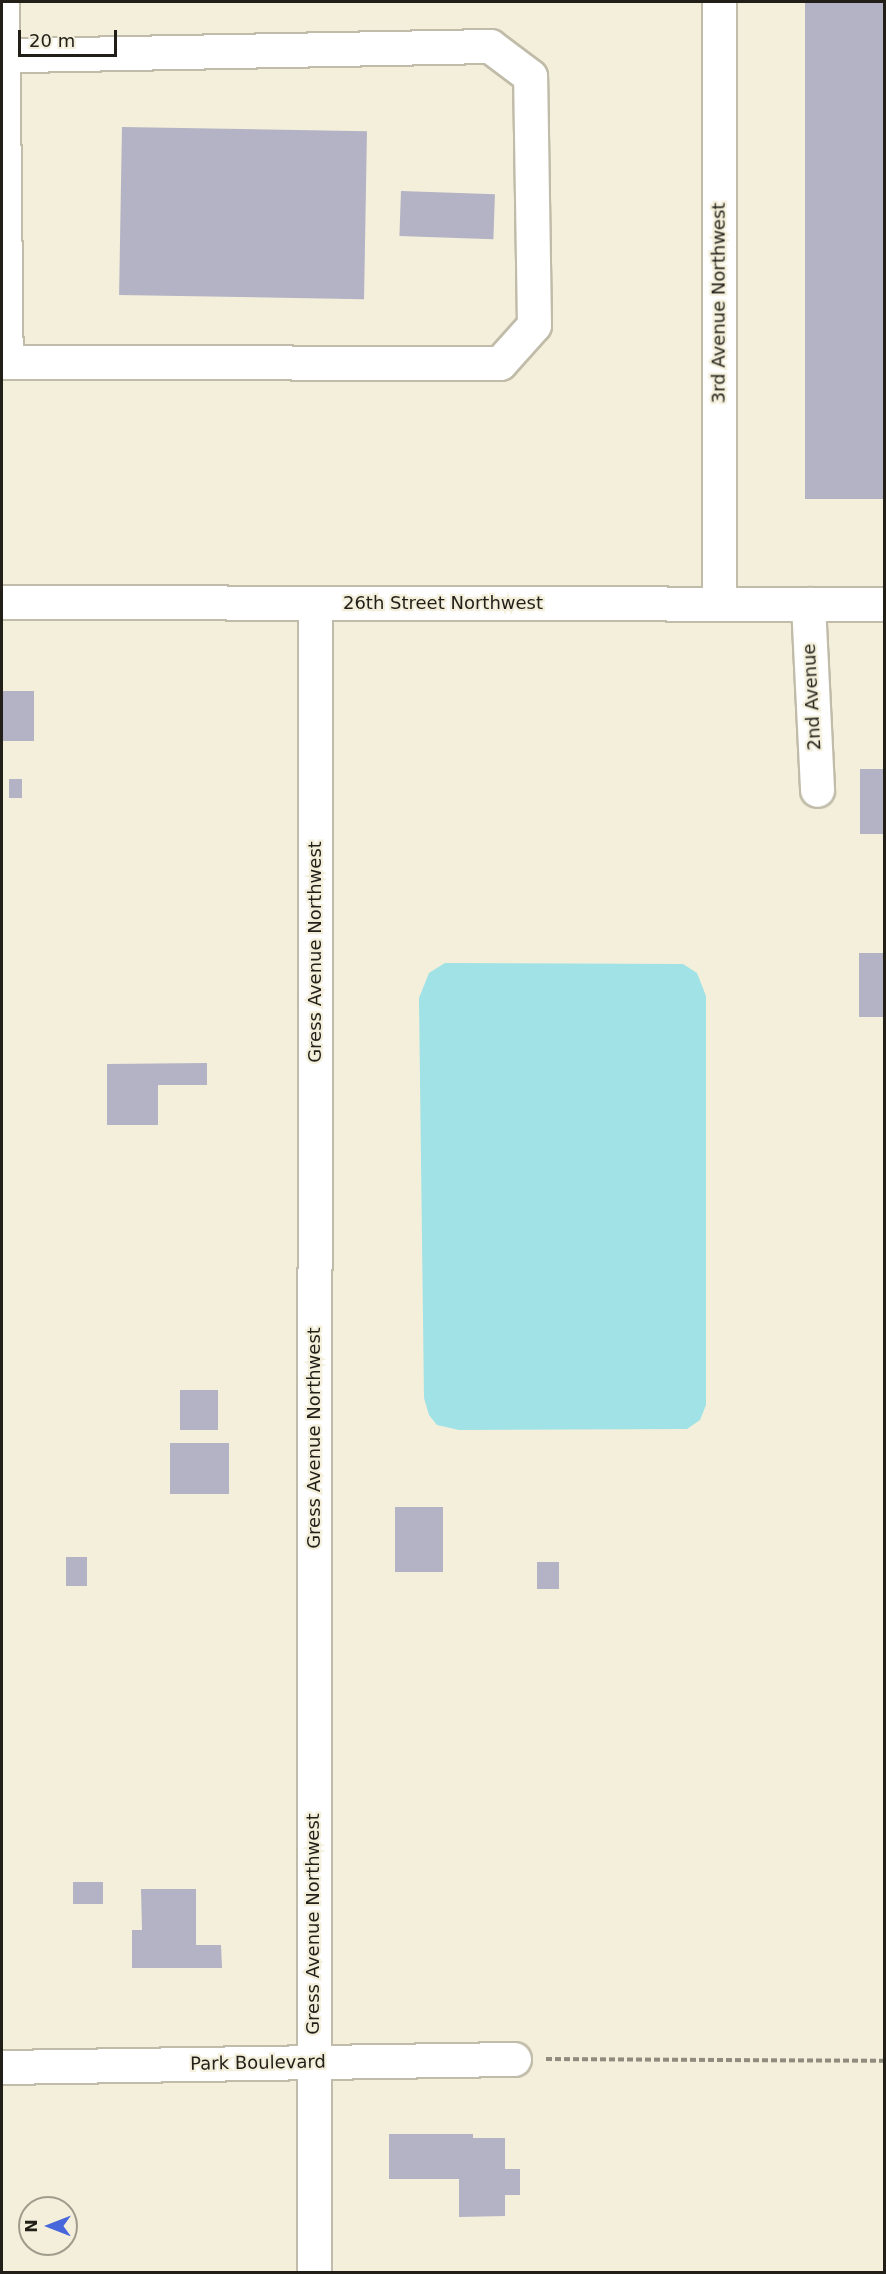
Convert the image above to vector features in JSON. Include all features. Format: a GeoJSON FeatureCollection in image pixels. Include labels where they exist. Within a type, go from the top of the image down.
{"type":"FeatureCollection","features":[{"type":"Feature","properties":{"kind":"street"},"geometry":{"type":"LineString","coordinates":[[2,2],[4,362],[500,363],[534,325],[530,76],[490,46],[3,55]]}},
{"type":"Feature","properties":{"kind":"street","name":"3rd Avenue Northwest"},"geometry":{"type":"LineString","coordinates":[[719,2],[719,604]]}},
{"type":"Feature","properties":{"kind":"street","name":"26th Street Northwest"},"geometry":{"type":"LineString","coordinates":[[2,602],[885,604]]}},
{"type":"Feature","properties":{"kind":"street","name":"Gress Avenue Northwest"},"geometry":{"type":"LineString","coordinates":[[314,2272],[315,603]]}},
{"type":"Feature","properties":{"kind":"street","name":"2nd Avenue"},"geometry":{"type":"LineString","coordinates":[[808,604],[817,790]]}},
{"type":"Feature","properties":{"kind":"street","name":"Park Boulevard"},"geometry":{"type":"LineString","coordinates":[[2,2067],[514,2059]]}},
{"type":"Feature","properties":{"kind":"path"},"geometry":{"type":"LineString","coordinates":[[514,2059],[885,2061]]}},
{"type":"Feature","properties":{"kind":"water"},"geometry":{"type":"Polygon","coordinates":[[[445,963],[683,964],[697,973],[706,996],[706,1405],[700,1420],[687,1429],[459,1430],[437,1425],[429,1415],[424,1398],[419,998],[429,973],[445,963]]]}},
{"type":"Feature","properties":{"kind":"building"},"geometry":{"type":"Polygon","coordinates":[[[805,2],[884,2],[884,499],[805,499],[805,2]]]}},
{"type":"Feature","properties":{"kind":"building"},"geometry":{"type":"Polygon","coordinates":[[[122,127],[367,131],[364,299],[119,295],[122,127]]]}},
{"type":"Feature","properties":{"kind":"building"},"geometry":{"type":"Polygon","coordinates":[[[401,191],[495,194],[493,239],[399,236],[401,191]]]}},
{"type":"Feature","properties":{"kind":"building"},"geometry":{"type":"Polygon","coordinates":[[[2,691],[34,691],[34,741],[2,741],[2,691]]]}},
{"type":"Feature","properties":{"kind":"building"},"geometry":{"type":"Polygon","coordinates":[[[860,769],[884,769],[884,834],[860,834],[860,769]]]}},
{"type":"Feature","properties":{"kind":"building"},"geometry":{"type":"Polygon","coordinates":[[[9,779],[22,779],[22,798],[9,798],[9,779]]]}},
{"type":"Feature","properties":{"kind":"building"},"geometry":{"type":"Polygon","coordinates":[[[859,953],[884,953],[884,1017],[859,1017],[859,953]]]}},
{"type":"Feature","properties":{"kind":"building"},"geometry":{"type":"Polygon","coordinates":[[[207,1063],[207,1085],[158,1085],[158,1125],[107,1125],[107,1064],[207,1063]]]}},
{"type":"Feature","properties":{"kind":"building"},"geometry":{"type":"Polygon","coordinates":[[[180,1390],[218,1390],[218,1430],[180,1430],[180,1390]]]}},
{"type":"Feature","properties":{"kind":"building"},"geometry":{"type":"Polygon","coordinates":[[[170,1443],[229,1443],[229,1494],[170,1494],[170,1443]]]}},
{"type":"Feature","properties":{"kind":"building"},"geometry":{"type":"Polygon","coordinates":[[[395,1507],[443,1507],[443,1572],[395,1572],[395,1507]]]}},
{"type":"Feature","properties":{"kind":"building"},"geometry":{"type":"Polygon","coordinates":[[[66,1557],[87,1557],[87,1586],[66,1586],[66,1557]]]}},
{"type":"Feature","properties":{"kind":"building"},"geometry":{"type":"Polygon","coordinates":[[[537,1562],[559,1562],[559,1589],[537,1589],[537,1562]]]}},
{"type":"Feature","properties":{"kind":"building"},"geometry":{"type":"Polygon","coordinates":[[[73,1882],[103,1882],[103,1904],[73,1904],[73,1882]]]}},
{"type":"Feature","properties":{"kind":"building"},"geometry":{"type":"Polygon","coordinates":[[[141,1889],[196,1889],[196,1945],[221,1945],[222,1968],[132,1968],[132,1930],[142,1930],[141,1889]]]}},
{"type":"Feature","properties":{"kind":"building"},"geometry":{"type":"Polygon","coordinates":[[[389,2134],[473,2134],[473,2138],[505,2138],[505,2169],[520,2169],[520,2195],[505,2195],[505,2216],[459,2217],[459,2179],[389,2179],[389,2134]]]}}]}
